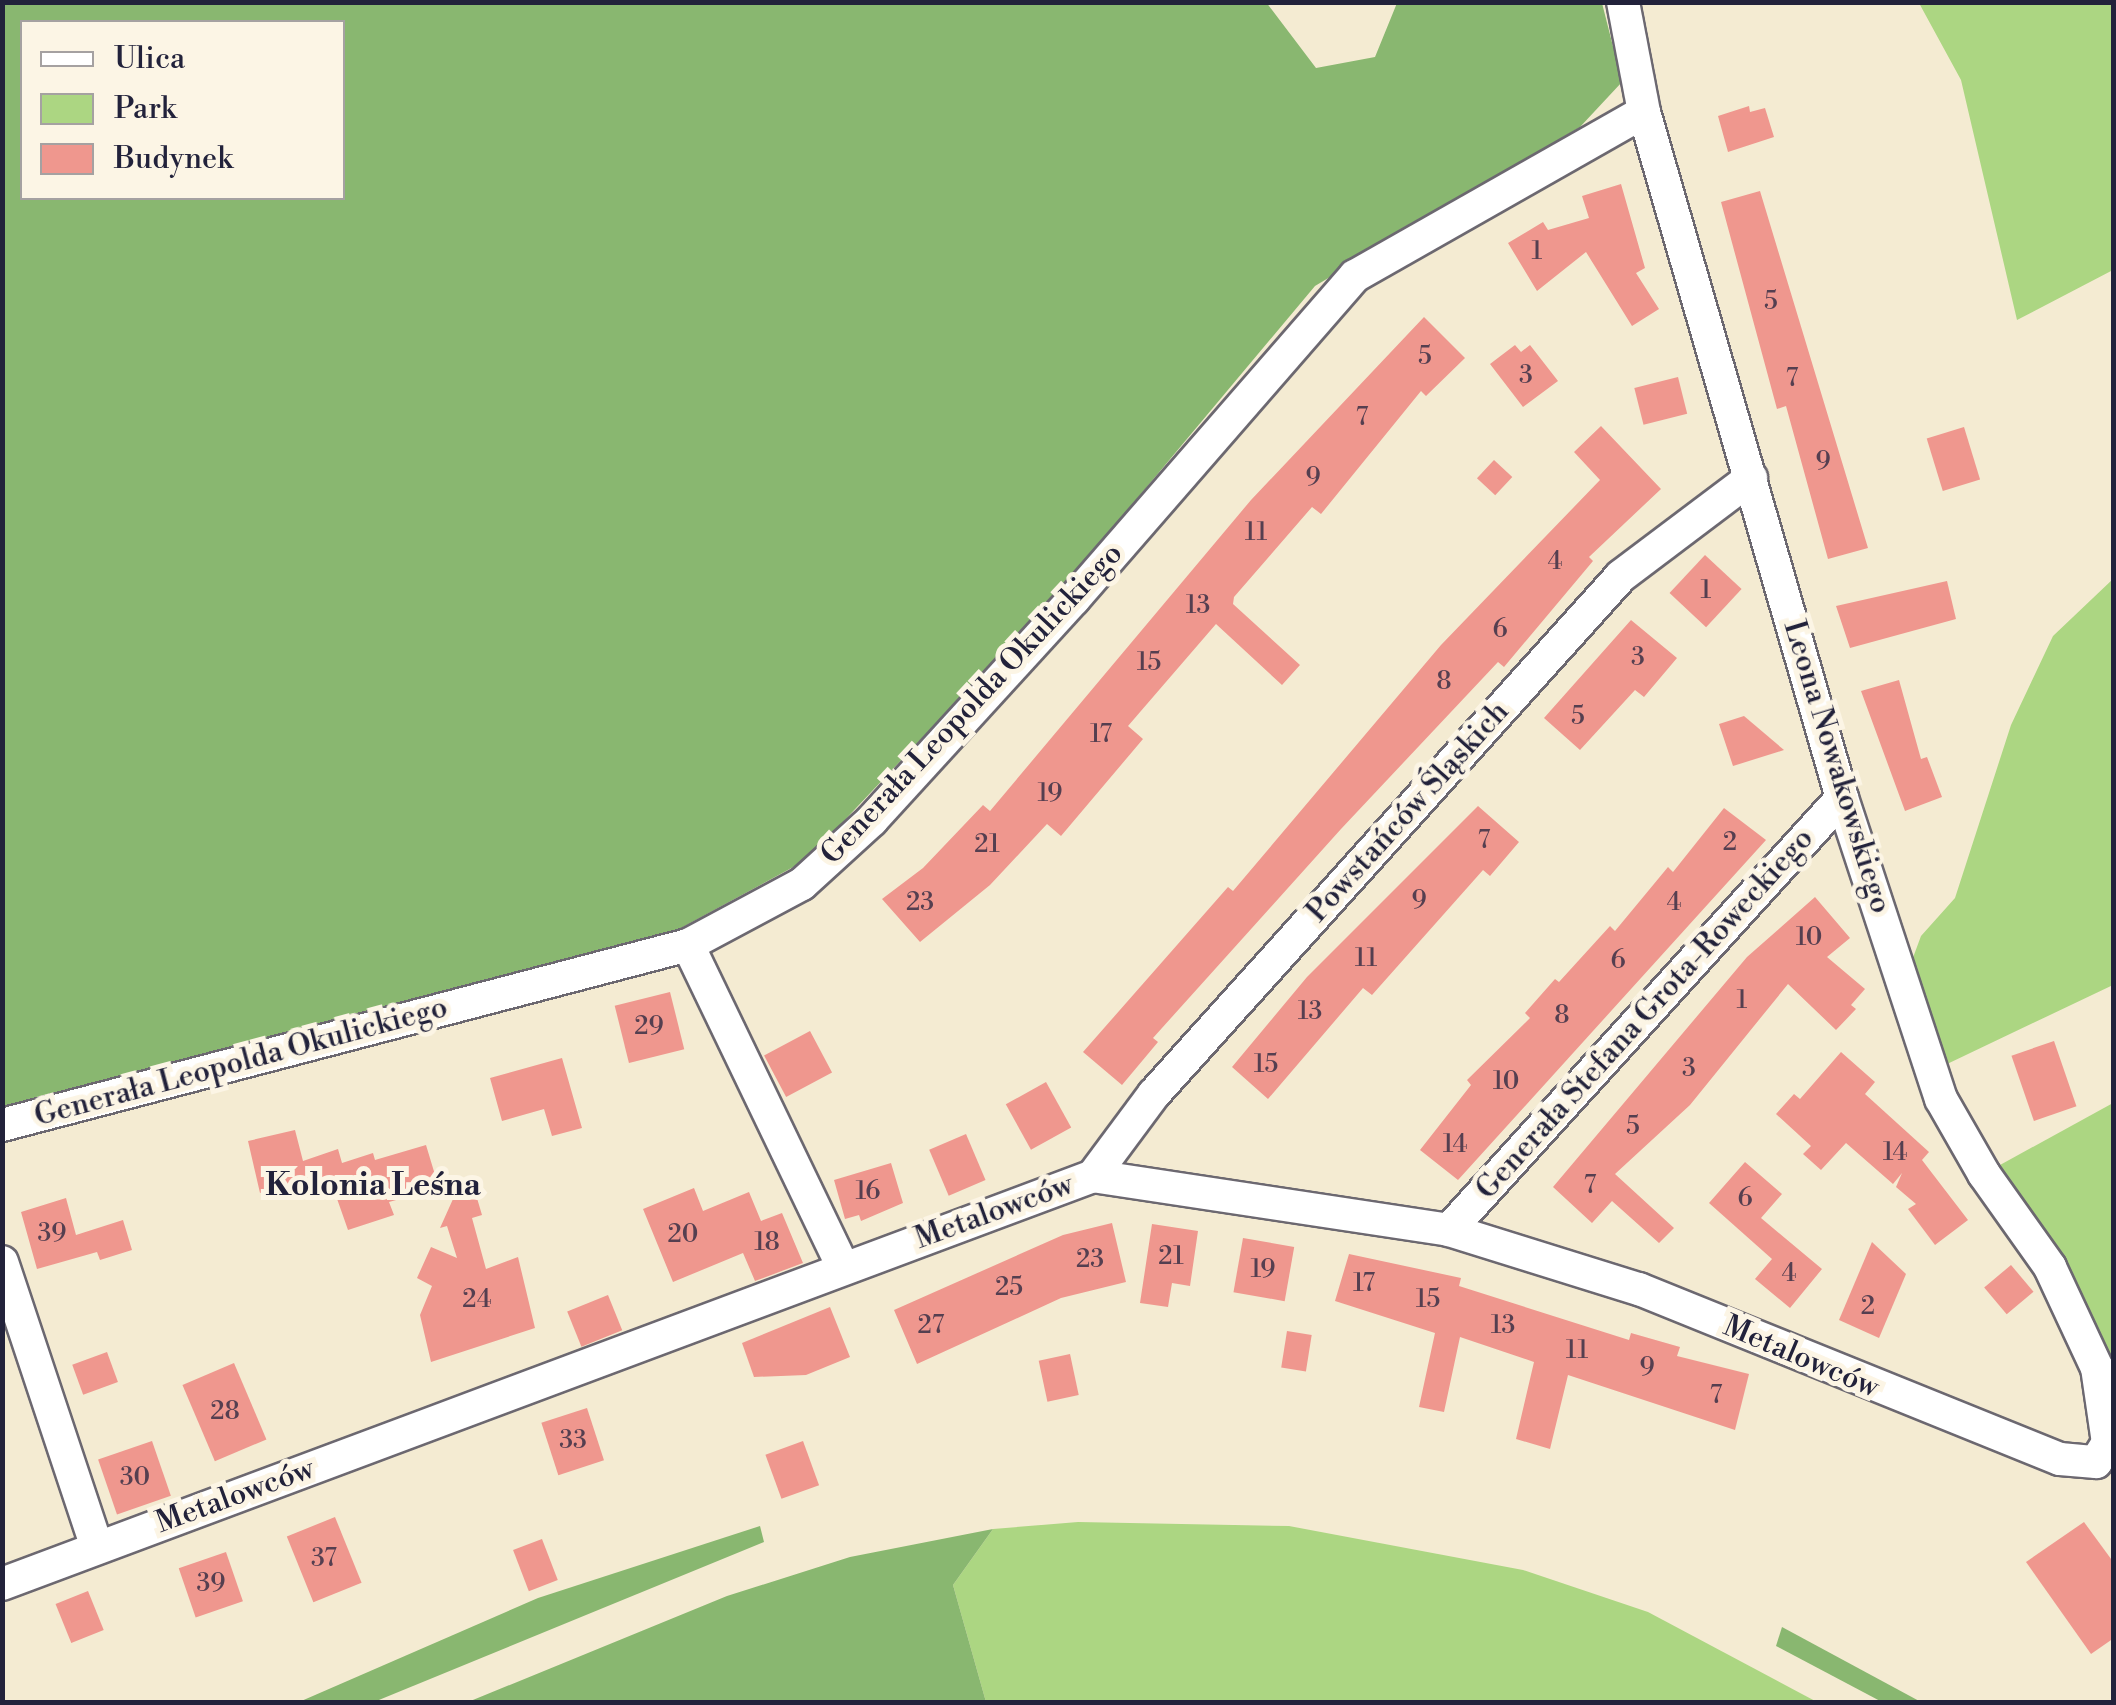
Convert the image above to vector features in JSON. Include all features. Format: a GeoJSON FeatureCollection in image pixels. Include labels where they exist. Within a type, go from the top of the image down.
{"type":"FeatureCollection","features":[{"type":"Feature","properties":{"kind":"street","name":"Leona Nowakowskiego"},"geometry":{"type":"LineString","coordinates":[[1623,2],[1644,112],[1842,798],[1941,1098],[1984,1174],[2050,1267],[2097,1368],[2108,1443],[2096,1462],[2060,1459]]}},
{"type":"Feature","properties":{"kind":"street","name":"Generała Leopolda Okulickiego"},"geometry":{"type":"LineString","coordinates":[[2,1125],[688,945],[802,884],[872,820],[1355,276],[1644,112]]}},
{"type":"Feature","properties":{"kind":"street","name":"Powstańców Śląskich"},"geometry":{"type":"LineString","coordinates":[[1094,1176],[1154,1094],[1621,576],[1752,478]]}},
{"type":"Feature","properties":{"kind":"street","name":"Generała Stefana Grota-Roweckiego"},"geometry":{"type":"LineString","coordinates":[[1449,1230],[1842,798]]}},
{"type":"Feature","properties":{"kind":"street"},"geometry":{"type":"LineString","coordinates":[[688,945],[843,1267]]}},
{"type":"Feature","properties":{"kind":"street","name":"Metalowców"},"geometry":{"type":"LineString","coordinates":[[2,1584],[1094,1176],[1449,1230],[1639,1290],[2060,1459]]}},
{"type":"Feature","properties":{"kind":"street"},"geometry":{"type":"LineString","coordinates":[[2,1262],[97,1547]]}},
{"type":"Feature","properties":{"kind":"green space"},"geometry":{"type":"Polygon","coordinates":[[[1266,2],[1316,68],[1375,57],[1397,3],[1602,3],[1622,82],[1580,127],[1315,286],[1053,599],[808,859],[679,929],[3,1114],[3,3],[1266,2]]]}},
{"type":"Feature","properties":{"kind":"green space"},"geometry":{"type":"Polygon","coordinates":[[[1919,3],[2113,3],[2113,270],[2017,320],[1961,80],[1919,3]]]}},
{"type":"Feature","properties":{"kind":"green space"},"geometry":{"type":"Polygon","coordinates":[[[2113,579],[2113,985],[1945,1065],[1911,963],[1921,936],[1955,898],[2011,725],[2053,636],[2113,579]]]}},
{"type":"Feature","properties":{"kind":"green space"},"geometry":{"type":"Polygon","coordinates":[[[2113,1103],[2113,1373],[2000,1165],[2113,1103]]]}},
{"type":"Feature","properties":{"kind":"green space"},"geometry":{"type":"Polygon","coordinates":[[[1078,1522],[1289,1526],[1523,1570],[1648,1612],[1817,1702],[986,1702],[953,1585],[993,1529],[1078,1522]]]}},
{"type":"Feature","properties":{"kind":"green space"},"geometry":{"type":"Polygon","coordinates":[[[760,1526],[764,1542],[374,1702],[299,1702],[538,1598],[760,1526]]]}},
{"type":"Feature","properties":{"kind":"green space"},"geometry":{"type":"Polygon","coordinates":[[[993,1529],[953,1585],[986,1702],[468,1702],[727,1596],[850,1557],[993,1529]]]}},
{"type":"Feature","properties":{"kind":"green space"},"geometry":{"type":"Polygon","coordinates":[[[1782,1627],[1921,1702],[1882,1702],[1776,1646],[1782,1627]]]}},
{"type":"Feature","properties":{"kind":"building"},"geometry":{"type":"Polygon","coordinates":[[[1749,106],[1750,112],[1765,108],[1774,137],[1728,152],[1718,116],[1749,106]]]}},
{"type":"Feature","properties":{"kind":"building"},"geometry":{"type":"Polygon","coordinates":[[[1621,184],[1645,268],[1636,273],[1659,309],[1632,326],[1586,252],[1537,291],[1508,243],[1543,222],[1548,230],[1589,218],[1582,196],[1621,184]]]}},
{"type":"Feature","properties":{"kind":"building"},"geometry":{"type":"Polygon","coordinates":[[[1760,191],[1868,548],[1828,559],[1786,406],[1777,409],[1721,202],[1760,191]]]}},
{"type":"Feature","properties":{"kind":"building"},"geometry":{"type":"Polygon","coordinates":[[[1424,317],[1465,358],[1426,396],[1421,391],[1321,514],[1312,507],[1234,597],[1233,604],[1300,665],[1282,685],[1216,624],[1128,726],[1143,739],[1061,836],[1047,824],[990,885],[920,942],[882,899],[923,868],[983,805],[990,811],[1251,500],[1424,317]]]}},
{"type":"Feature","properties":{"kind":"building"},"geometry":{"type":"Polygon","coordinates":[[[1515,345],[1521,352],[1530,345],[1558,381],[1523,407],[1490,364],[1515,345]]]}},
{"type":"Feature","properties":{"kind":"building"},"geometry":{"type":"Polygon","coordinates":[[[1678,377],[1687,414],[1644,425],[1634,388],[1678,377]]]}},
{"type":"Feature","properties":{"kind":"building"},"geometry":{"type":"Polygon","coordinates":[[[1601,426],[1661,489],[1589,557],[1593,561],[1504,667],[1498,662],[1341,829],[1153,1038],[1158,1042],[1122,1085],[1083,1052],[1228,887],[1233,891],[1441,645],[1600,480],[1574,452],[1601,426]]]}},
{"type":"Feature","properties":{"kind":"building"},"geometry":{"type":"Polygon","coordinates":[[[1964,427],[1980,480],[1943,491],[1927,438],[1964,427]]]}},
{"type":"Feature","properties":{"kind":"building"},"geometry":{"type":"Polygon","coordinates":[[[1494,460],[1512,477],[1495,495],[1477,478],[1494,460]]]}},
{"type":"Feature","properties":{"kind":"building"},"geometry":{"type":"Polygon","coordinates":[[[1705,555],[1742,589],[1706,627],[1670,593],[1705,555]]]}},
{"type":"Feature","properties":{"kind":"building"},"geometry":{"type":"Polygon","coordinates":[[[1947,581],[1956,619],[1850,648],[1836,606],[1947,581]]]}},
{"type":"Feature","properties":{"kind":"building"},"geometry":{"type":"Polygon","coordinates":[[[1631,620],[1677,658],[1644,697],[1635,690],[1580,750],[1544,718],[1631,620]]]}},
{"type":"Feature","properties":{"kind":"building"},"geometry":{"type":"Polygon","coordinates":[[[1899,680],[1921,759],[1927,757],[1942,797],[1905,811],[1861,691],[1899,680]]]}},
{"type":"Feature","properties":{"kind":"building"},"geometry":{"type":"Polygon","coordinates":[[[1744,716],[1784,750],[1733,766],[1719,724],[1744,716]]]}},
{"type":"Feature","properties":{"kind":"building"},"geometry":{"type":"Polygon","coordinates":[[[1478,806],[1519,842],[1490,876],[1483,870],[1372,995],[1363,988],[1268,1099],[1232,1067],[1307,977],[1478,806]]]}},
{"type":"Feature","properties":{"kind":"building"},"geometry":{"type":"Polygon","coordinates":[[[1724,808],[1766,840],[1458,1180],[1420,1150],[1471,1085],[1467,1080],[1530,1018],[1525,1013],[1555,979],[1559,982],[1610,926],[1615,931],[1668,867],[1673,872],[1724,808]]]}},
{"type":"Feature","properties":{"kind":"building"},"geometry":{"type":"Polygon","coordinates":[[[1815,897],[1850,938],[1827,957],[1865,989],[1851,1005],[1856,1009],[1836,1030],[1788,984],[1690,1105],[1615,1174],[1674,1228],[1659,1243],[1612,1201],[1592,1223],[1553,1187],[1747,957],[1815,897]]]}},
{"type":"Feature","properties":{"kind":"building"},"geometry":{"type":"Polygon","coordinates":[[[670,992],[684,1049],[629,1063],[615,1006],[670,992]]]}},
{"type":"Feature","properties":{"kind":"building"},"geometry":{"type":"Polygon","coordinates":[[[810,1031],[832,1072],[786,1097],[764,1055],[810,1031]]]}},
{"type":"Feature","properties":{"kind":"building"},"geometry":{"type":"Polygon","coordinates":[[[2054,1041],[2076,1106],[2034,1121],[2011,1056],[2054,1041]]]}},
{"type":"Feature","properties":{"kind":"building"},"geometry":{"type":"Polygon","coordinates":[[[1841,1052],[1875,1082],[1865,1094],[1929,1152],[1922,1160],[1968,1220],[1935,1245],[1908,1209],[1916,1204],[1896,1187],[1902,1173],[1893,1184],[1846,1143],[1821,1170],[1803,1154],[1811,1146],[1776,1114],[1794,1094],[1800,1099],[1841,1052]]]}},
{"type":"Feature","properties":{"kind":"building"},"geometry":{"type":"Polygon","coordinates":[[[562,1058],[582,1128],[552,1136],[544,1109],[502,1121],[490,1078],[562,1058]]]}},
{"type":"Feature","properties":{"kind":"building"},"geometry":{"type":"Polygon","coordinates":[[[1046,1082],[1071,1127],[1031,1150],[1006,1104],[1046,1082]]]}},
{"type":"Feature","properties":{"kind":"building"},"geometry":{"type":"Polygon","coordinates":[[[295,1130],[303,1161],[338,1149],[342,1163],[373,1153],[375,1160],[426,1145],[439,1188],[389,1202],[394,1215],[348,1230],[329,1176],[260,1193],[248,1141],[295,1130]]]}},
{"type":"Feature","properties":{"kind":"building"},"geometry":{"type":"Polygon","coordinates":[[[966,1134],[986,1180],[949,1196],[929,1150],[966,1134]]]}},
{"type":"Feature","properties":{"kind":"building"},"geometry":{"type":"Polygon","coordinates":[[[1745,1162],[1782,1194],[1761,1218],[1822,1269],[1790,1308],[1755,1279],[1772,1259],[1709,1203],[1745,1162]]]}},
{"type":"Feature","properties":{"kind":"building"},"geometry":{"type":"Polygon","coordinates":[[[891,1163],[903,1203],[861,1221],[859,1215],[845,1219],[834,1180],[891,1163]]]}},
{"type":"Feature","properties":{"kind":"building"},"geometry":{"type":"Polygon","coordinates":[[[462,1179],[465,1191],[474,1188],[482,1215],[472,1218],[486,1269],[518,1257],[535,1328],[431,1362],[420,1315],[432,1286],[417,1278],[431,1247],[457,1258],[447,1226],[440,1228],[462,1179]]]}},
{"type":"Feature","properties":{"kind":"building"},"geometry":{"type":"Polygon","coordinates":[[[694,1188],[703,1211],[749,1192],[761,1221],[782,1213],[803,1263],[755,1281],[743,1253],[673,1282],[643,1209],[694,1188]]]}},
{"type":"Feature","properties":{"kind":"building"},"geometry":{"type":"Polygon","coordinates":[[[66,1198],[76,1235],[123,1220],[132,1250],[100,1260],[97,1252],[37,1269],[21,1212],[66,1198]]]}},
{"type":"Feature","properties":{"kind":"building"},"geometry":{"type":"Polygon","coordinates":[[[1112,1223],[1126,1282],[1061,1298],[917,1364],[894,1310],[1063,1235],[1112,1223]]]}},
{"type":"Feature","properties":{"kind":"building"},"geometry":{"type":"Polygon","coordinates":[[[1152,1224],[1198,1231],[1190,1286],[1172,1283],[1168,1307],[1140,1303],[1152,1224]]]}},
{"type":"Feature","properties":{"kind":"building"},"geometry":{"type":"Polygon","coordinates":[[[1243,1238],[1294,1247],[1285,1301],[1233,1292],[1243,1238]]]}},
{"type":"Feature","properties":{"kind":"building"},"geometry":{"type":"Polygon","coordinates":[[[1872,1242],[1906,1274],[1879,1338],[1839,1320],[1872,1242]]]}},
{"type":"Feature","properties":{"kind":"building"},"geometry":{"type":"Polygon","coordinates":[[[1349,1254],[1461,1278],[1459,1286],[1629,1340],[1631,1333],[1680,1347],[1677,1356],[1749,1374],[1735,1430],[1568,1375],[1550,1449],[1516,1439],[1534,1362],[1460,1337],[1444,1412],[1419,1407],[1435,1333],[1335,1301],[1349,1254]]]}},
{"type":"Feature","properties":{"kind":"building"},"geometry":{"type":"Polygon","coordinates":[[[2011,1265],[2033,1292],[2007,1314],[1984,1287],[2011,1265]]]}},
{"type":"Feature","properties":{"kind":"building"},"geometry":{"type":"Polygon","coordinates":[[[608,1295],[622,1330],[581,1347],[567,1311],[608,1295]]]}},
{"type":"Feature","properties":{"kind":"building"},"geometry":{"type":"Polygon","coordinates":[[[830,1307],[850,1357],[806,1375],[754,1377],[742,1343],[830,1307]]]}},
{"type":"Feature","properties":{"kind":"building"},"geometry":{"type":"Polygon","coordinates":[[[1287,1331],[1312,1335],[1306,1371],[1281,1368],[1287,1331]]]}},
{"type":"Feature","properties":{"kind":"building"},"geometry":{"type":"Polygon","coordinates":[[[107,1352],[118,1382],[83,1395],[72,1365],[107,1352]]]}},
{"type":"Feature","properties":{"kind":"building"},"geometry":{"type":"Polygon","coordinates":[[[1070,1354],[1079,1395],[1047,1402],[1039,1361],[1070,1354]]]}},
{"type":"Feature","properties":{"kind":"building"},"geometry":{"type":"Polygon","coordinates":[[[234,1363],[266,1439],[215,1461],[182,1385],[234,1363]]]}},
{"type":"Feature","properties":{"kind":"building"},"geometry":{"type":"Polygon","coordinates":[[[587,1408],[604,1460],[558,1475],[541,1423],[587,1408]]]}},
{"type":"Feature","properties":{"kind":"building"},"geometry":{"type":"Polygon","coordinates":[[[152,1441],[171,1496],[117,1514],[98,1460],[152,1441]]]}},
{"type":"Feature","properties":{"kind":"building"},"geometry":{"type":"Polygon","coordinates":[[[803,1441],[819,1485],[781,1499],[765,1455],[803,1441]]]}},
{"type":"Feature","properties":{"kind":"building"},"geometry":{"type":"Polygon","coordinates":[[[335,1517],[362,1583],[313,1602],[287,1536],[335,1517]]]}},
{"type":"Feature","properties":{"kind":"building"},"geometry":{"type":"Polygon","coordinates":[[[2084,1522],[2114,1563],[2114,1638],[2091,1654],[2026,1562],[2084,1522]]]}},
{"type":"Feature","properties":{"kind":"building"},"geometry":{"type":"Polygon","coordinates":[[[542,1539],[558,1580],[529,1591],[513,1550],[542,1539]]]}},
{"type":"Feature","properties":{"kind":"building"},"geometry":{"type":"Polygon","coordinates":[[[226,1552],[243,1601],[196,1617],[179,1568],[226,1552]]]}},
{"type":"Feature","properties":{"kind":"building"},"geometry":{"type":"Polygon","coordinates":[[[88,1591],[104,1630],[71,1643],[56,1604],[88,1591]]]}},
{"type":"Feature","properties":{"kind":"district","name":"Kolonia Leśna"},"geometry":{"type":"Point","coordinates":[373,1185]}}]}
